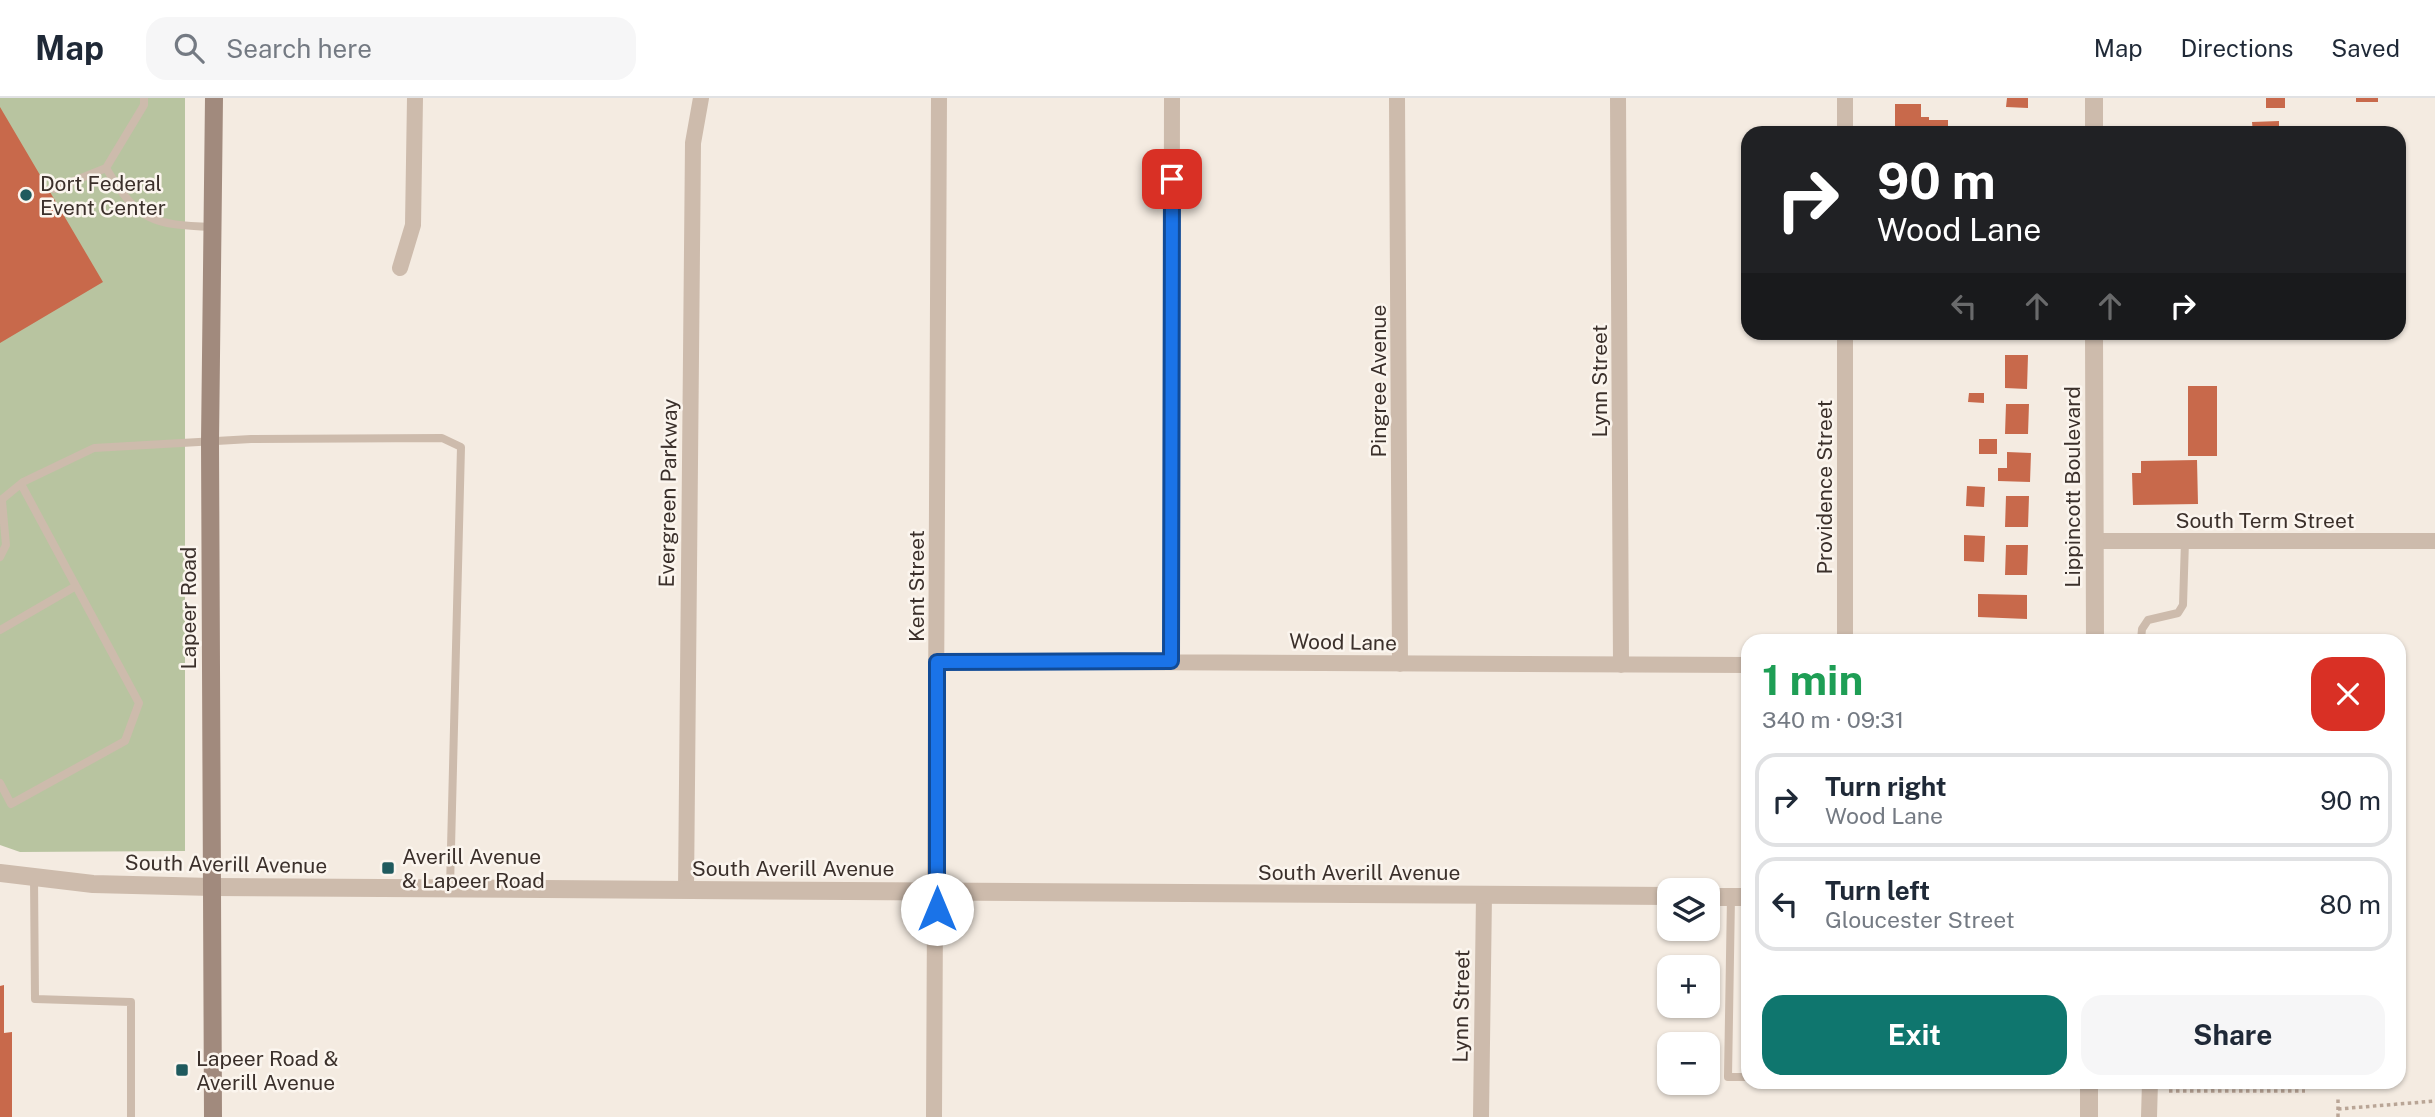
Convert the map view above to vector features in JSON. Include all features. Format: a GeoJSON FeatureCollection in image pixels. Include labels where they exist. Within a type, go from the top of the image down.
{"type":"FeatureCollection","features":[{"type":"Feature","properties":{"kind":"main road","name":"Lapeer Road"},"geometry":{"type":"LineString","coordinates":[[213,1117],[210,442],[214,98]]}},
{"type":"Feature","properties":{"kind":"street"},"geometry":{"type":"LineString","coordinates":[[400,268],[414,225],[415,98]]}},
{"type":"Feature","properties":{"kind":"street","name":"Evergreen Parkway"},"geometry":{"type":"LineString","coordinates":[[686,890],[693,143],[701,98]]}},
{"type":"Feature","properties":{"kind":"street","name":"Kent Street"},"geometry":{"type":"LineString","coordinates":[[934,1117],[939,98]]}},
{"type":"Feature","properties":{"kind":"street"},"geometry":{"type":"LineString","coordinates":[[1171,661],[1172,98]]}},
{"type":"Feature","properties":{"kind":"street","name":"Pingree Avenue"},"geometry":{"type":"LineString","coordinates":[[1397,98],[1400,664]]}},
{"type":"Feature","properties":{"kind":"street","name":"Lynn Street"},"geometry":{"type":"LineString","coordinates":[[1618,98],[1621,664]]}},
{"type":"Feature","properties":{"kind":"street"},"geometry":{"type":"LineString","coordinates":[[1845,98],[1845,126]]}},
{"type":"Feature","properties":{"kind":"street"},"geometry":{"type":"LineString","coordinates":[[2094,98],[2094,126]]}},
{"type":"Feature","properties":{"kind":"street","name":"Providence Street"},"geometry":{"type":"LineString","coordinates":[[1845,340],[1845,634]]}},
{"type":"Feature","properties":{"kind":"street","name":"Lippincott Boulevard"},"geometry":{"type":"LineString","coordinates":[[2094,340],[2095,634]]}},
{"type":"Feature","properties":{"kind":"street","name":"South Term Street"},"geometry":{"type":"LineString","coordinates":[[2094,541],[2435,541]]}},
{"type":"Feature","properties":{"kind":"street","name":"Wood Lane"},"geometry":{"type":"LineString","coordinates":[[937,662],[1741,665]]}},
{"type":"Feature","properties":{"kind":"street","name":"South Averill Avenue"},"geometry":{"type":"LineString","coordinates":[[0,873],[93,884],[212,887],[1657,897]]}},
{"type":"Feature","properties":{"kind":"street","name":"Lynn Street"},"geometry":{"type":"LineString","coordinates":[[1481,1117],[1484,895]]}},
{"type":"Feature","properties":{"kind":"street"},"geometry":{"type":"LineString","coordinates":[[1720,897],[1740,897]]}},
{"type":"Feature","properties":{"kind":"street"},"geometry":{"type":"LineString","coordinates":[[2089,1089],[2089,1117]]}},
{"type":"Feature","properties":{"kind":"street"},"geometry":{"type":"LineString","coordinates":[[2149,1117],[2150,1089]]}},
{"type":"Feature","properties":{"kind":"lane"},"geometry":{"type":"LineString","coordinates":[[54,190],[106,168],[144,105],[144,98]]}},
{"type":"Feature","properties":{"kind":"lane"},"geometry":{"type":"LineString","coordinates":[[106,168],[136,211],[156,222],[213,227]]}},
{"type":"Feature","properties":{"kind":"lane"},"geometry":{"type":"LineString","coordinates":[[0,557],[6,545],[1,501],[21,484],[94,448],[251,439],[442,438],[461,447],[450,888]]}},
{"type":"Feature","properties":{"kind":"lane"},"geometry":{"type":"LineString","coordinates":[[0,783],[11,804],[125,741],[139,703],[21,484]]}},
{"type":"Feature","properties":{"kind":"lane"},"geometry":{"type":"LineString","coordinates":[[2142,634],[2148,620],[2178,612],[2183,605],[2185,541]]}},
{"type":"Feature","properties":{"kind":"lane"},"geometry":{"type":"LineString","coordinates":[[0,629],[76,586]]}},
{"type":"Feature","properties":{"kind":"lane"},"geometry":{"type":"LineString","coordinates":[[34,878],[36,999],[131,1002],[131,1117]]}},
{"type":"Feature","properties":{"kind":"lane"},"geometry":{"type":"LineString","coordinates":[[1740,897],[1728,1077],[1741,1077]]}},
{"type":"Feature","properties":{"kind":"path"},"geometry":{"type":"LineString","coordinates":[[2169,1091],[2305,1091]]}},
{"type":"Feature","properties":{"kind":"path"},"geometry":{"type":"LineString","coordinates":[[2338,1096],[2338,1117]]}},
{"type":"Feature","properties":{"kind":"path"},"geometry":{"type":"LineString","coordinates":[[2338,1109],[2435,1101]]}},
{"type":"Feature","properties":{"kind":"green space"},"geometry":{"type":"Polygon","coordinates":[[[0,98],[185,98],[185,851],[20,852],[0,845],[0,98]]]}},
{"type":"Feature","properties":{"kind":"building"},"geometry":{"type":"Polygon","coordinates":[[[2007,98],[2028,98],[2028,108],[2006,107],[2007,98]]]}},
{"type":"Feature","properties":{"kind":"building"},"geometry":{"type":"Polygon","coordinates":[[[2266,98],[2285,98],[2285,108],[2266,108],[2266,98]]]}},
{"type":"Feature","properties":{"kind":"building"},"geometry":{"type":"Polygon","coordinates":[[[2356,98],[2378,98],[2378,102],[2356,102],[2356,98]]]}},
{"type":"Feature","properties":{"kind":"building"},"geometry":{"type":"Polygon","coordinates":[[[1895,104],[1921,104],[1921,117],[1948,120],[1948,126],[1895,126],[1895,104]]]}},
{"type":"Feature","properties":{"kind":"building","name":"Dort Federal Event Center"},"geometry":{"type":"Polygon","coordinates":[[[0,107],[103,282],[0,343],[0,107]]]}},
{"type":"Feature","properties":{"kind":"building"},"geometry":{"type":"Polygon","coordinates":[[[2279,121],[2279,126],[2252,126],[2252,122],[2279,121]]]}},
{"type":"Feature","properties":{"kind":"building"},"geometry":{"type":"Polygon","coordinates":[[[2005,355],[2028,355],[2027,389],[2005,388],[2005,355]]]}},
{"type":"Feature","properties":{"kind":"building"},"geometry":{"type":"Polygon","coordinates":[[[2188,386],[2217,386],[2217,456],[2188,456],[2188,386]]]}},
{"type":"Feature","properties":{"kind":"building"},"geometry":{"type":"Polygon","coordinates":[[[1969,393],[1984,393],[1984,403],[1968,402],[1969,393]]]}},
{"type":"Feature","properties":{"kind":"building"},"geometry":{"type":"Polygon","coordinates":[[[2006,404],[2029,404],[2028,434],[2005,434],[2006,404]]]}},
{"type":"Feature","properties":{"kind":"building"},"geometry":{"type":"Polygon","coordinates":[[[1979,439],[1997,439],[1997,454],[1979,454],[1979,439]]]}},
{"type":"Feature","properties":{"kind":"building"},"geometry":{"type":"Polygon","coordinates":[[[2007,452],[2031,453],[2030,482],[1998,481],[1998,468],[2007,468],[2007,452]]]}},
{"type":"Feature","properties":{"kind":"building"},"geometry":{"type":"Polygon","coordinates":[[[2197,460],[2198,504],[2133,505],[2132,473],[2141,473],[2141,461],[2197,460]]]}},
{"type":"Feature","properties":{"kind":"building"},"geometry":{"type":"Polygon","coordinates":[[[1967,486],[1985,487],[1984,507],[1966,506],[1967,486]]]}},
{"type":"Feature","properties":{"kind":"building"},"geometry":{"type":"Polygon","coordinates":[[[2006,496],[2029,496],[2028,527],[2005,527],[2006,496]]]}},
{"type":"Feature","properties":{"kind":"building"},"geometry":{"type":"Polygon","coordinates":[[[1964,535],[1985,536],[1984,562],[1964,561],[1964,535]]]}},
{"type":"Feature","properties":{"kind":"building"},"geometry":{"type":"Polygon","coordinates":[[[2006,545],[2028,545],[2027,575],[2005,575],[2006,545]]]}},
{"type":"Feature","properties":{"kind":"building"},"geometry":{"type":"Polygon","coordinates":[[[1978,594],[2027,595],[2027,619],[1978,617],[1978,594]]]}},
{"type":"Feature","properties":{"kind":"building"},"geometry":{"type":"Polygon","coordinates":[[[4,985],[4,1033],[12,1032],[12,1117],[0,1117],[0,986],[4,985]]]}},
{"type":"Feature","properties":{"kind":"place","name":"Dort Federal Event Center"},"geometry":{"type":"Point","coordinates":[26,195]}},
{"type":"Feature","properties":{"kind":"place","name":"Averill Avenue & Lapeer Road"},"geometry":{"type":"Point","coordinates":[388,868]}},
{"type":"Feature","properties":{"kind":"place","name":"Lapeer Road & Averill Avenue"},"geometry":{"type":"Point","coordinates":[182,1070]}},
{"type":"Feature","properties":{"kind":"route"},"geometry":{"type":"LineString","coordinates":[[937,909],[937,662],[1171,661],[1172,179]]}}]}
